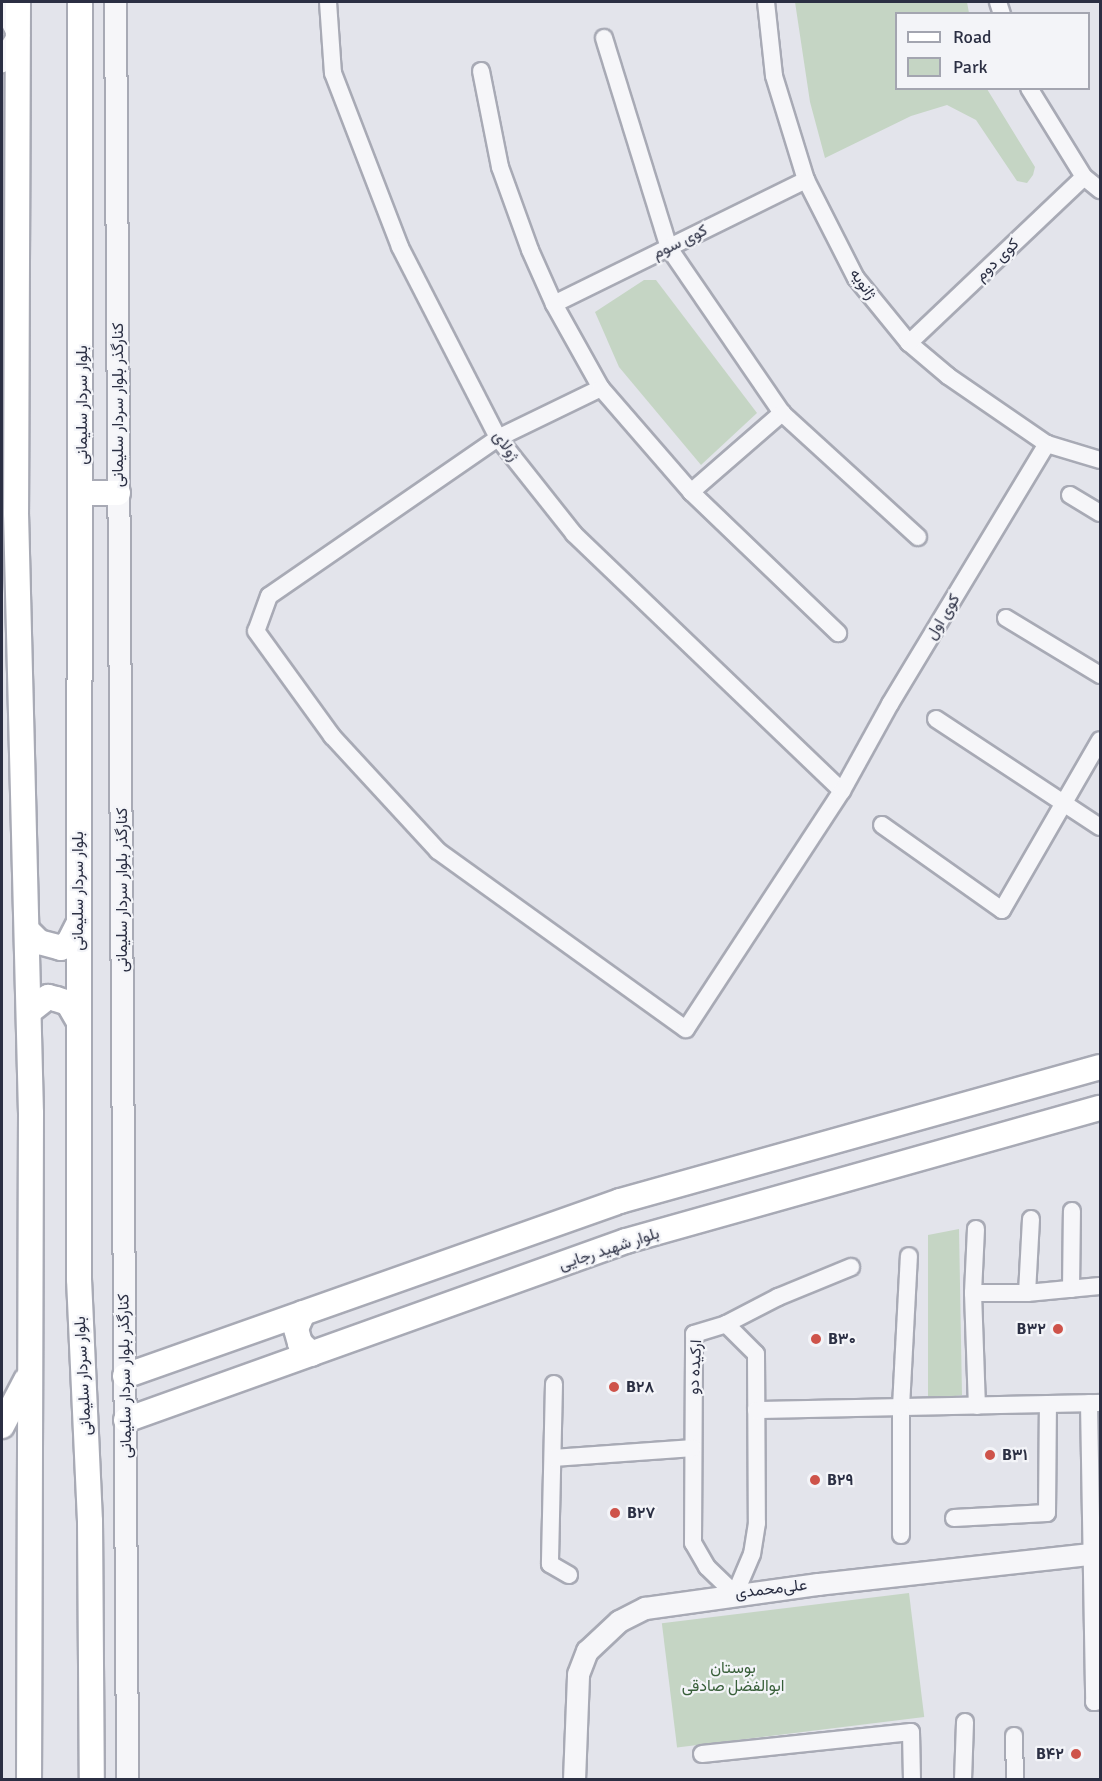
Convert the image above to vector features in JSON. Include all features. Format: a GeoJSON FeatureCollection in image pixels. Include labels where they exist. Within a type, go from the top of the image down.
{"type":"FeatureCollection","features":[{"type":"Feature","properties":{"kind":"main road"},"geometry":{"type":"LineString","coordinates":[[18,2],[16,513],[30,1011],[28,1779]]}},
{"type":"Feature","properties":{"kind":"main road","name":"بلوار سردار سلیمانی"},"geometry":{"type":"LineString","coordinates":[[80,2],[82,493],[79,1279],[90,1521],[92,1779]]}},
{"type":"Feature","properties":{"kind":"main road"},"geometry":{"type":"LineString","coordinates":[[82,493],[118,493]]}},
{"type":"Feature","properties":{"kind":"main road"},"geometry":{"type":"LineString","coordinates":[[28,931],[39,942],[61,948],[69,942],[79,922]]}},
{"type":"Feature","properties":{"kind":"main road"},"geometry":{"type":"LineString","coordinates":[[30,1011],[48,997],[68,1003],[79,1022]]}},
{"type":"Feature","properties":{"kind":"main road"},"geometry":{"type":"LineString","coordinates":[[125,1376],[620,1201],[1101,1067]]}},
{"type":"Feature","properties":{"kind":"main road","name":"بلوار شهید رجایی"},"geometry":{"type":"LineString","coordinates":[[126,1420],[626,1241],[1101,1108]]}},
{"type":"Feature","properties":{"kind":"main road"},"geometry":{"type":"LineString","coordinates":[[303,1313],[296,1329],[300,1343],[312,1354]]}},
{"type":"Feature","properties":{"kind":"main road"},"geometry":{"type":"LineString","coordinates":[[2,1426],[30,1370]]}},
{"type":"Feature","properties":{"kind":"street","name":"کنارگذر بلوار سردار سلیمانی"},"geometry":{"type":"LineString","coordinates":[[115,2],[127,1779]]}},
{"type":"Feature","properties":{"kind":"street","name":"ژولای"},"geometry":{"type":"LineString","coordinates":[[328,2],[333,72],[400,247],[498,438],[574,534],[842,791]]}},
{"type":"Feature","properties":{"kind":"street","name":"ژانویه"},"geometry":{"type":"LineString","coordinates":[[766,2],[774,76],[806,180],[856,278],[909,343],[948,376],[1047,444],[1101,460]]}},
{"type":"Feature","properties":{"kind":"street"},"geometry":{"type":"LineString","coordinates":[[2,3],[18,35],[2,61]]}},
{"type":"Feature","properties":{"kind":"street"},"geometry":{"type":"LineString","coordinates":[[604,38],[669,248],[782,413],[918,537]]}},
{"type":"Feature","properties":{"kind":"street"},"geometry":{"type":"LineString","coordinates":[[481,71],[500,167],[554,304],[601,388],[691,492],[838,633]]}},
{"type":"Feature","properties":{"kind":"street"},"geometry":{"type":"LineString","coordinates":[[1030,90],[1084,177],[1101,190]]}},
{"type":"Feature","properties":{"kind":"street","name":"کوی دوم"},"geometry":{"type":"LineString","coordinates":[[909,343],[1084,177]]}},
{"type":"Feature","properties":{"kind":"street","name":"کوی سوم"},"geometry":{"type":"LineString","coordinates":[[554,304],[806,180]]}},
{"type":"Feature","properties":{"kind":"street"},"geometry":{"type":"LineString","coordinates":[[498,438],[601,388]]}},
{"type":"Feature","properties":{"kind":"street"},"geometry":{"type":"LineString","coordinates":[[691,492],[782,413]]}},
{"type":"Feature","properties":{"kind":"street","name":"کوی اول"},"geometry":{"type":"LineString","coordinates":[[498,438],[269,596],[256,632],[332,736],[438,851],[686,1029],[842,791],[890,704],[1047,444]]}},
{"type":"Feature","properties":{"kind":"street"},"geometry":{"type":"LineString","coordinates":[[1070,495],[1101,513]]}},
{"type":"Feature","properties":{"kind":"street"},"geometry":{"type":"LineString","coordinates":[[1006,618],[1101,675]]}},
{"type":"Feature","properties":{"kind":"street"},"geometry":{"type":"LineString","coordinates":[[936,719],[1101,828]]}},
{"type":"Feature","properties":{"kind":"street"},"geometry":{"type":"LineString","coordinates":[[882,825],[1002,910],[1063,801],[1101,740]]}},
{"type":"Feature","properties":{"kind":"street"},"geometry":{"type":"LineString","coordinates":[[1071,1289],[1072,1211]]}},
{"type":"Feature","properties":{"kind":"street"},"geometry":{"type":"LineString","coordinates":[[1027,1293],[1030,1220]]}},
{"type":"Feature","properties":{"kind":"street"},"geometry":{"type":"LineString","coordinates":[[976,1229],[973,1293],[976,1406]]}},
{"type":"Feature","properties":{"kind":"street"},"geometry":{"type":"LineString","coordinates":[[901,1535],[901,1407],[909,1256]]}},
{"type":"Feature","properties":{"kind":"street"},"geometry":{"type":"LineString","coordinates":[[735,1594],[752,1554],[757,1523],[756,1354],[726,1324],[778,1297],[851,1267]]}},
{"type":"Feature","properties":{"kind":"street"},"geometry":{"type":"LineString","coordinates":[[973,1293],[1027,1293],[1101,1286]]}},
{"type":"Feature","properties":{"kind":"street","name":"ارکیده دو"},"geometry":{"type":"LineString","coordinates":[[726,1324],[693,1334],[693,1543],[707,1567],[735,1594]]}},
{"type":"Feature","properties":{"kind":"street"},"geometry":{"type":"LineString","coordinates":[[554,1384],[550,1564],[569,1575]]}},
{"type":"Feature","properties":{"kind":"street"},"geometry":{"type":"LineString","coordinates":[[756,1410],[1095,1403],[1097,1701]]}},
{"type":"Feature","properties":{"kind":"street"},"geometry":{"type":"LineString","coordinates":[[954,1518],[1047,1513],[1048,1404]]}},
{"type":"Feature","properties":{"kind":"street"},"geometry":{"type":"LineString","coordinates":[[554,1458],[693,1448]]}},
{"type":"Feature","properties":{"kind":"street","name":"علی‌محمدی"},"geometry":{"type":"LineString","coordinates":[[574,1779],[578,1674],[587,1651],[619,1621],[645,1608],[735,1594],[1095,1553]]}},
{"type":"Feature","properties":{"kind":"street"},"geometry":{"type":"LineString","coordinates":[[963,1779],[965,1722]]}},
{"type":"Feature","properties":{"kind":"street"},"geometry":{"type":"LineString","coordinates":[[702,1754],[911,1732],[912,1779]]}},
{"type":"Feature","properties":{"kind":"street"},"geometry":{"type":"LineString","coordinates":[[1014,1736],[1015,1779]]}},
{"type":"Feature","properties":{"kind":"green space"},"geometry":{"type":"Polygon","coordinates":[[[795,2],[967,2],[969,12],[895,12],[895,90],[988,90],[1035,167],[1033,175],[1027,183],[1017,181],[976,120],[947,105],[911,116],[825,158],[810,102],[795,2]]]}},
{"type":"Feature","properties":{"kind":"green space"},"geometry":{"type":"Polygon","coordinates":[[[644,280],[656,280],[757,413],[701,465],[619,367],[595,312],[644,280]]]}},
{"type":"Feature","properties":{"kind":"green space"},"geometry":{"type":"Polygon","coordinates":[[[959,1229],[962,1395],[928,1400],[928,1235],[959,1229]]]}},
{"type":"Feature","properties":{"kind":"green space","name":"بوستان ابوالفضل صادقی"},"geometry":{"type":"Polygon","coordinates":[[[909,1593],[924,1717],[677,1747],[662,1623],[909,1593]]]}},
{"type":"Feature","properties":{"kind":"place","name":"B۳۲"},"geometry":{"type":"Point","coordinates":[1058,1329]}},
{"type":"Feature","properties":{"kind":"place","name":"B۳۰"},"geometry":{"type":"Point","coordinates":[816,1339]}},
{"type":"Feature","properties":{"kind":"place","name":"B۲۸"},"geometry":{"type":"Point","coordinates":[614,1387]}},
{"type":"Feature","properties":{"kind":"place","name":"B۳۱"},"geometry":{"type":"Point","coordinates":[990,1455]}},
{"type":"Feature","properties":{"kind":"place","name":"B۲۹"},"geometry":{"type":"Point","coordinates":[815,1480]}},
{"type":"Feature","properties":{"kind":"place","name":"B۲۷"},"geometry":{"type":"Point","coordinates":[615,1513]}},
{"type":"Feature","properties":{"kind":"place","name":"B۴۲"},"geometry":{"type":"Point","coordinates":[1076,1754]}}]}
